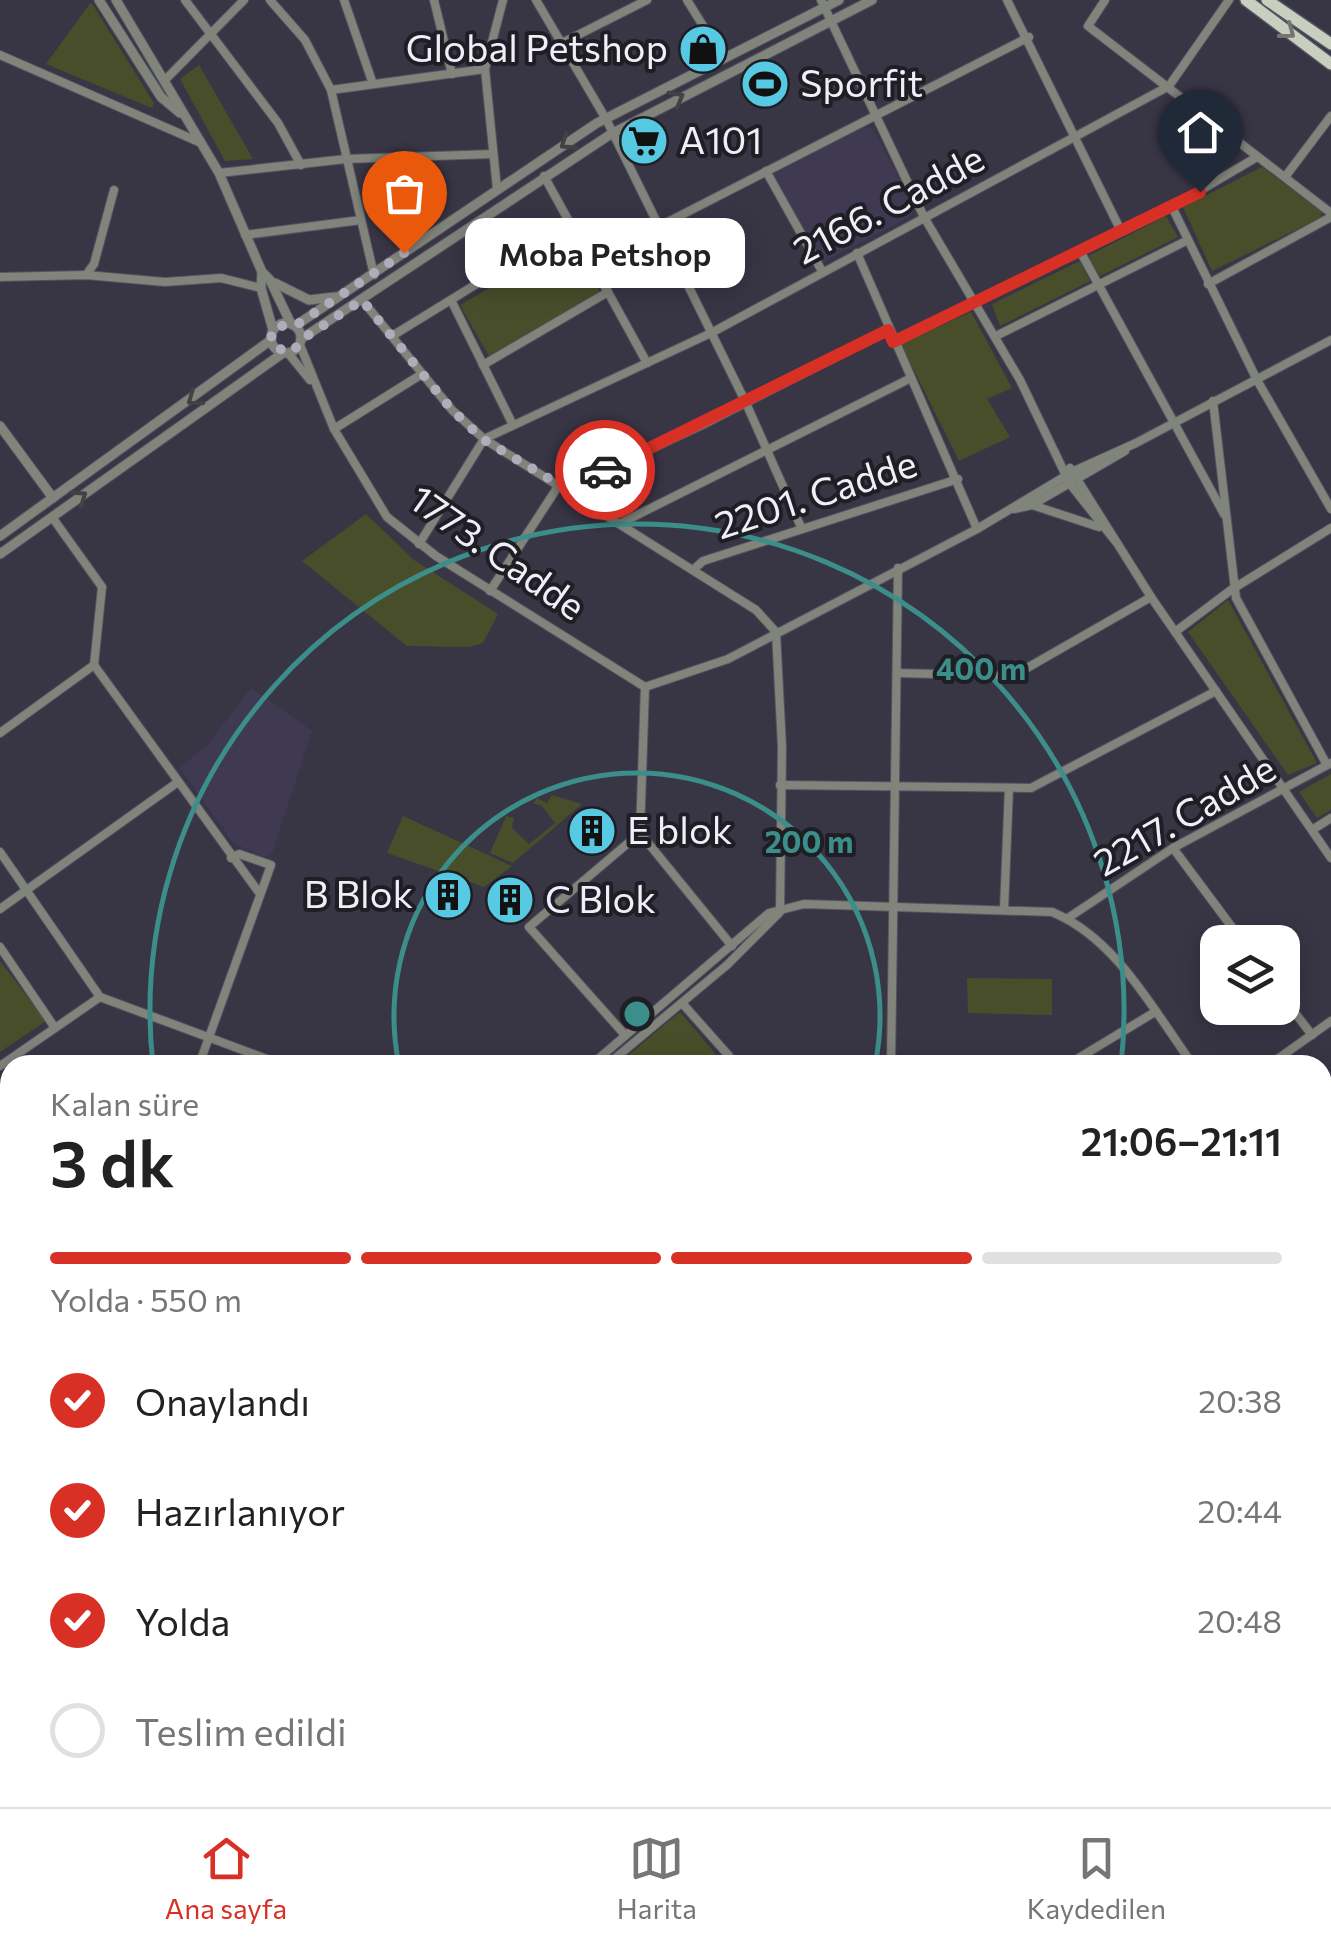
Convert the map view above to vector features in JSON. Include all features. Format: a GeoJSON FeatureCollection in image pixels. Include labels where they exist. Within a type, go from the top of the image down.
{"type":"FeatureCollection","features":[{"type":"Feature","properties":{"kind":"main road"},"geometry":{"type":"LineString","coordinates":[[1246,0],[1331,64]]}},
{"type":"Feature","properties":{"kind":"main road"},"geometry":{"type":"LineString","coordinates":[[1267,0],[1331,44]]}},
{"type":"Feature","properties":{"kind":"street"},"geometry":{"type":"LineString","coordinates":[[99,0],[161,97],[182,115]]}},
{"type":"Feature","properties":{"kind":"street"},"geometry":{"type":"LineString","coordinates":[[116,0],[219,173],[245,235],[301,342],[316,387]]}},
{"type":"Feature","properties":{"kind":"street"},"geometry":{"type":"LineString","coordinates":[[186,0],[278,123],[301,165]]}},
{"type":"Feature","properties":{"kind":"street"},"geometry":{"type":"LineString","coordinates":[[166,79],[244,0]]}},
{"type":"Feature","properties":{"kind":"street"},"geometry":{"type":"LineString","coordinates":[[270,0],[305,40],[331,90],[374,275]]}},
{"type":"Feature","properties":{"kind":"street"},"geometry":{"type":"LineString","coordinates":[[344,0],[373,84]]}},
{"type":"Feature","properties":{"kind":"street"},"geometry":{"type":"LineString","coordinates":[[434,0],[452,74]]}},
{"type":"Feature","properties":{"kind":"street"},"geometry":{"type":"LineString","coordinates":[[497,189],[485,69],[503,0]]}},
{"type":"Feature","properties":{"kind":"street"},"geometry":{"type":"LineString","coordinates":[[562,43],[647,0]]}},
{"type":"Feature","properties":{"kind":"street"},"geometry":{"type":"LineString","coordinates":[[686,0],[723,58]]}},
{"type":"Feature","properties":{"kind":"street"},"geometry":{"type":"LineString","coordinates":[[0,536],[272,335],[342,296],[606,119],[823,4],[839,0]]}},
{"type":"Feature","properties":{"kind":"street"},"geometry":{"type":"LineString","coordinates":[[0,554],[544,176],[611,134],[872,0]]}},
{"type":"Feature","properties":{"kind":"street"},"geometry":{"type":"LineString","coordinates":[[1007,0],[1029,37],[1121,231]]}},
{"type":"Feature","properties":{"kind":"street"},"geometry":{"type":"LineString","coordinates":[[1105,0],[1088,26],[1331,215],[1208,284]]}},
{"type":"Feature","properties":{"kind":"street","name":"2166. Cadde"},"geometry":{"type":"LineString","coordinates":[[484,440],[711,333],[1169,86],[1228,0]]}},
{"type":"Feature","properties":{"kind":"street"},"geometry":{"type":"LineString","coordinates":[[541,2],[606,119],[746,403],[801,527]]}},
{"type":"Feature","properties":{"kind":"street"},"geometry":{"type":"LineString","coordinates":[[823,4],[924,217],[977,302],[1072,478],[1116,542]]}},
{"type":"Feature","properties":{"kind":"street"},"geometry":{"type":"LineString","coordinates":[[588,257],[658,226],[1029,37]]}},
{"type":"Feature","properties":{"kind":"street"},"geometry":{"type":"LineString","coordinates":[[0,55],[199,142]]}},
{"type":"Feature","properties":{"kind":"street"},"geometry":{"type":"LineString","coordinates":[[331,90],[485,69]]}},
{"type":"Feature","properties":{"kind":"street"},"geometry":{"type":"LineString","coordinates":[[1284,177],[1331,116]]}},
{"type":"Feature","properties":{"kind":"street"},"geometry":{"type":"LineString","coordinates":[[219,173],[346,159],[493,154]]}},
{"type":"Feature","properties":{"kind":"street"},"geometry":{"type":"LineString","coordinates":[[893,342],[1172,206],[1257,157]]}},
{"type":"Feature","properties":{"kind":"street"},"geometry":{"type":"LineString","coordinates":[[766,172],[822,271]]}},
{"type":"Feature","properties":{"kind":"street"},"geometry":{"type":"LineString","coordinates":[[544,176],[647,363]]}},
{"type":"Feature","properties":{"kind":"street"},"geometry":{"type":"LineString","coordinates":[[86,275],[94,264],[114,190]]}},
{"type":"Feature","properties":{"kind":"street"},"geometry":{"type":"LineString","coordinates":[[1172,206],[1257,380],[1331,509]]}},
{"type":"Feature","properties":{"kind":"street"},"geometry":{"type":"LineString","coordinates":[[245,235],[361,220]]}},
{"type":"Feature","properties":{"kind":"street"},"geometry":{"type":"LineString","coordinates":[[392,336],[571,226]]}},
{"type":"Feature","properties":{"kind":"street"},"geometry":{"type":"LineString","coordinates":[[996,336],[1188,240]]}},
{"type":"Feature","properties":{"kind":"street"},"geometry":{"type":"LineString","coordinates":[[1080,251],[1170,423],[1225,516]]}},
{"type":"Feature","properties":{"kind":"street"},"geometry":{"type":"LineString","coordinates":[[857,253],[977,529]]}},
{"type":"Feature","properties":{"kind":"street"},"geometry":{"type":"LineString","coordinates":[[0,277],[86,275],[165,282],[222,278],[261,288]]}},
{"type":"Feature","properties":{"kind":"street"},"geometry":{"type":"LineString","coordinates":[[266,276],[261,288],[272,335],[316,387]]}},
{"type":"Feature","properties":{"kind":"street"},"geometry":{"type":"LineString","coordinates":[[266,276],[309,300],[342,296]]}},
{"type":"Feature","properties":{"kind":"street"},"geometry":{"type":"LineString","coordinates":[[483,365],[608,292]]}},
{"type":"Feature","properties":{"kind":"street"},"geometry":{"type":"LineString","coordinates":[[362,300],[422,374],[484,440],[756,610],[776,632],[780,912],[775,922],[621,1055]]}},
{"type":"Feature","properties":{"kind":"street"},"geometry":{"type":"LineString","coordinates":[[451,300],[513,424]]}},
{"type":"Feature","properties":{"kind":"street"},"geometry":{"type":"LineString","coordinates":[[490,591],[562,487],[746,403],[888,330]]}},
{"type":"Feature","properties":{"kind":"street"},"geometry":{"type":"LineString","coordinates":[[732,946],[640,833],[645,688],[728,658],[1331,340]]}},
{"type":"Feature","properties":{"kind":"street"},"geometry":{"type":"LineString","coordinates":[[334,429],[422,374]]}},
{"type":"Feature","properties":{"kind":"street"},"geometry":{"type":"LineString","coordinates":[[620,524],[766,447],[909,379]]}},
{"type":"Feature","properties":{"kind":"street","name":"1773. Cadde"},"geometry":{"type":"LineString","coordinates":[[316,387],[334,429],[386,517],[490,591],[645,688]]}},
{"type":"Feature","properties":{"kind":"street"},"geometry":{"type":"LineString","coordinates":[[1213,402],[1234,588],[1240,607],[1329,764]]}},
{"type":"Feature","properties":{"kind":"street"},"geometry":{"type":"LineString","coordinates":[[0,426],[53,498]]}},
{"type":"Feature","properties":{"kind":"street"},"geometry":{"type":"LineString","coordinates":[[419,544],[484,440]]}},
{"type":"Feature","properties":{"kind":"street","name":"2201. Cadde"},"geometry":{"type":"LineString","coordinates":[[693,570],[704,561],[801,527],[958,478]]}},
{"type":"Feature","properties":{"kind":"street"},"geometry":{"type":"LineString","coordinates":[[1007,511],[1032,505],[1072,478]]}},
{"type":"Feature","properties":{"kind":"street"},"geometry":{"type":"LineString","coordinates":[[1072,478],[1331,858]]}},
{"type":"Feature","properties":{"kind":"street"},"geometry":{"type":"LineString","coordinates":[[1032,505],[1104,529]]}},
{"type":"Feature","properties":{"kind":"street"},"geometry":{"type":"LineString","coordinates":[[52,517],[102,587],[94,664],[230,858],[260,894]]}},
{"type":"Feature","properties":{"kind":"street"},"geometry":{"type":"LineString","coordinates":[[1175,632],[1234,588],[1331,528]]}},
{"type":"Feature","properties":{"kind":"street"},"geometry":{"type":"LineString","coordinates":[[891,1055],[898,784],[898,568]]}},
{"type":"Feature","properties":{"kind":"street"},"geometry":{"type":"LineString","coordinates":[[897,673],[1013,676],[1151,597]]}},
{"type":"Feature","properties":{"kind":"street"},"geometry":{"type":"LineString","coordinates":[[0,733],[94,664]]}},
{"type":"Feature","properties":{"kind":"street"},"geometry":{"type":"LineString","coordinates":[[780,785],[1008,788],[1042,784],[1216,691]]}},
{"type":"Feature","properties":{"kind":"street","name":"2217. Cadde"},"geometry":{"type":"LineString","coordinates":[[1068,918],[1173,848],[1329,764]]}},
{"type":"Feature","properties":{"kind":"street"},"geometry":{"type":"LineString","coordinates":[[0,909],[178,782]]}},
{"type":"Feature","properties":{"kind":"street"},"geometry":{"type":"LineString","coordinates":[[1004,910],[1008,788]]}},
{"type":"Feature","properties":{"kind":"street"},"geometry":{"type":"LineString","coordinates":[[1312,830],[1331,818]]}},
{"type":"Feature","properties":{"kind":"street"},"geometry":{"type":"LineString","coordinates":[[625,1035],[529,927],[640,833]]}},
{"type":"Feature","properties":{"kind":"street"},"geometry":{"type":"LineString","coordinates":[[1173,848],[1230,925]]}},
{"type":"Feature","properties":{"kind":"street"},"geometry":{"type":"LineString","coordinates":[[0,852],[100,997],[255,1055]]}},
{"type":"Feature","properties":{"kind":"street"},"geometry":{"type":"LineString","coordinates":[[202,1055],[271,865],[239,854],[230,858]]}},
{"type":"Feature","properties":{"kind":"street"},"geometry":{"type":"LineString","coordinates":[[602,1055],[768,913],[804,904],[1052,912],[1068,918],[1080,923],[1116,962],[1186,1055]]}},
{"type":"Feature","properties":{"kind":"street"},"geometry":{"type":"LineString","coordinates":[[0,947],[56,1028]]}},
{"type":"Feature","properties":{"kind":"street"},"geometry":{"type":"LineString","coordinates":[[12,1055],[100,997]]}},
{"type":"Feature","properties":{"kind":"street"},"geometry":{"type":"LineString","coordinates":[[682,1003],[728,1055]]}},
{"type":"Feature","properties":{"kind":"street"},"geometry":{"type":"LineString","coordinates":[[1084,1055],[1155,1012]]}},
{"type":"Feature","properties":{"kind":"street"},"geometry":{"type":"LineString","coordinates":[[1300,1019],[1312,1035]]}},
{"type":"Feature","properties":{"kind":"street"},"geometry":{"type":"LineString","coordinates":[[1284,1055],[1331,1021]]}},
{"type":"Feature","properties":{"kind":"shaded area"},"geometry":{"type":"Polygon","coordinates":[[[862,126],[873,129],[915,207],[911,216],[821,263],[773,174],[862,126]]]}},
{"type":"Feature","properties":{"kind":"shaded area"},"geometry":{"type":"Polygon","coordinates":[[[251,688],[312,731],[272,854],[264,857],[233,843],[180,768],[208,744],[251,688]]]}},
{"type":"Feature","properties":{"kind":"green space"},"geometry":{"type":"Polygon","coordinates":[[[91,2],[154,103],[152,108],[46,64],[91,2]]]}},
{"type":"Feature","properties":{"kind":"green space"},"geometry":{"type":"Polygon","coordinates":[[[199,65],[253,159],[225,161],[180,79],[199,65]]]}},
{"type":"Feature","properties":{"kind":"green space"},"geometry":{"type":"Polygon","coordinates":[[[1262,167],[1322,212],[1320,218],[1212,271],[1183,207],[1262,167]]]}},
{"type":"Feature","properties":{"kind":"green space"},"geometry":{"type":"Polygon","coordinates":[[[1166,216],[1178,237],[1100,276],[1088,256],[1166,216]]]}},
{"type":"Feature","properties":{"kind":"green space"},"geometry":{"type":"Polygon","coordinates":[[[653,232],[666,258],[613,283],[599,258],[653,232]]]}},
{"type":"Feature","properties":{"kind":"green space"},"geometry":{"type":"Polygon","coordinates":[[[570,241],[600,292],[489,356],[460,305],[570,241]]]}},
{"type":"Feature","properties":{"kind":"green space"},"geometry":{"type":"Polygon","coordinates":[[[1080,261],[1090,281],[1000,326],[992,304],[1080,261]]]}},
{"type":"Feature","properties":{"kind":"green space"},"geometry":{"type":"Polygon","coordinates":[[[971,312],[1012,388],[987,399],[1010,437],[959,461],[901,344],[971,312]]]}},
{"type":"Feature","properties":{"kind":"green space"},"geometry":{"type":"Polygon","coordinates":[[[366,514],[414,560],[498,614],[483,643],[469,647],[407,646],[302,561],[366,514]]]}},
{"type":"Feature","properties":{"kind":"green space"},"geometry":{"type":"Polygon","coordinates":[[[1228,600],[1317,763],[1288,775],[1188,632],[1228,600]]]}},
{"type":"Feature","properties":{"kind":"green space"},"geometry":{"type":"Polygon","coordinates":[[[1331,774],[1331,810],[1317,818],[1299,792],[1331,774]]]}},
{"type":"Feature","properties":{"kind":"green space"},"geometry":{"type":"Polygon","coordinates":[[[552,795],[582,804],[513,863],[490,853],[506,816],[514,818],[512,828],[529,844],[555,823],[542,806],[533,803],[537,798],[547,803],[552,795]]]}},
{"type":"Feature","properties":{"kind":"green space"},"geometry":{"type":"Polygon","coordinates":[[[403,816],[512,866],[484,887],[387,853],[403,816]]]}},
{"type":"Feature","properties":{"kind":"green space"},"geometry":{"type":"Polygon","coordinates":[[[0,961],[46,1021],[0,1052],[0,961]]]}},
{"type":"Feature","properties":{"kind":"green space"},"geometry":{"type":"Polygon","coordinates":[[[967,978],[1052,979],[1052,1015],[968,1013],[967,978]]]}},
{"type":"Feature","properties":{"kind":"green space"},"geometry":{"type":"Polygon","coordinates":[[[680,1012],[717,1055],[629,1055],[680,1012]]]}},
{"type":"Feature","properties":{"kind":"way so far"},"geometry":{"type":"LineString","coordinates":[[404,253],[295,326],[276,326],[271,335],[275,348],[283,353],[293,352],[301,340],[362,300],[452,410],[484,440],[565,488],[605,470]]}},
{"type":"Feature","properties":{"kind":"place","name":"Global Petshop"},"geometry":{"type":"Point","coordinates":[703,49]}},
{"type":"Feature","properties":{"kind":"place","name":"Sporfit"},"geometry":{"type":"Point","coordinates":[765,84]}},
{"type":"Feature","properties":{"kind":"place","name":"A101"},"geometry":{"type":"Point","coordinates":[644,141]}},
{"type":"Feature","properties":{"kind":"place","name":"Moba Petshop"},"geometry":{"type":"Point","coordinates":[404,253]}},
{"type":"Feature","properties":{"kind":"place","name":"E blok"},"geometry":{"type":"Point","coordinates":[592,831]}},
{"type":"Feature","properties":{"kind":"place","name":"B Blok"},"geometry":{"type":"Point","coordinates":[448,895]}},
{"type":"Feature","properties":{"kind":"place","name":"C Blok"},"geometry":{"type":"Point","coordinates":[510,900]}},
{"type":"Feature","properties":{"kind":"route"},"geometry":{"type":"LineString","coordinates":[[605,470],[702,426],[888,330],[893,342],[1200,192]]}}]}
